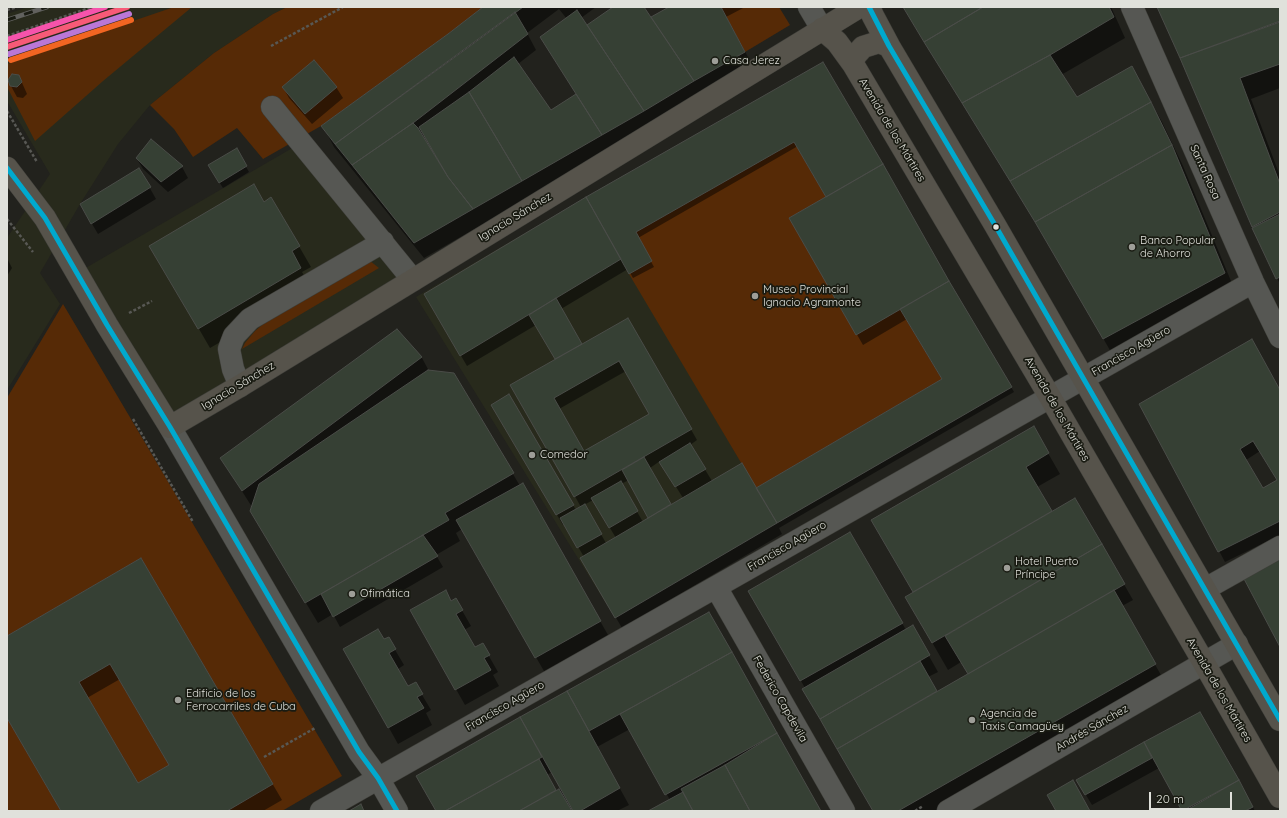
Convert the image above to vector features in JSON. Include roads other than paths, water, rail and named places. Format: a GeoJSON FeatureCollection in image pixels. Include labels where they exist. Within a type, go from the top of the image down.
{"type":"FeatureCollection","features":[{"type":"Feature","properties":{"kind":"main road","name":"Ignacio Sánchez"},"geometry":{"type":"LineString","coordinates":[[170,427],[240,386],[859,7]]}},
{"type":"Feature","properties":{"kind":"main road"},"geometry":{"type":"LineString","coordinates":[[869,7],[889,46],[995,225],[1280,720]]}},
{"type":"Feature","properties":{"kind":"main road","name":"Avenida de los Mártires"},"geometry":{"type":"LineString","coordinates":[[822,29],[837,42],[853,64],[1050,397],[1280,797]]}},
{"type":"Feature","properties":{"kind":"main road"},"geometry":{"type":"LineString","coordinates":[[853,64],[855,56],[863,47],[879,42],[889,46]]}},
{"type":"Feature","properties":{"kind":"main road"},"geometry":{"type":"LineString","coordinates":[[8,171],[44,218],[107,325],[170,427]]}},
{"type":"Feature","properties":{"kind":"street"},"geometry":{"type":"LineString","coordinates":[[809,7],[822,29]]}},
{"type":"Feature","properties":{"kind":"street","name":"Santa Rosa"},"geometry":{"type":"LineString","coordinates":[[1132,7],[1253,282],[1280,337]]}},
{"type":"Feature","properties":{"kind":"street"},"geometry":{"type":"LineString","coordinates":[[272,107],[413,280]]}},
{"type":"Feature","properties":{"kind":"street"},"geometry":{"type":"LineString","coordinates":[[240,386],[233,369],[229,349],[234,336],[250,319],[383,242]]}},
{"type":"Feature","properties":{"kind":"street","name":"Francisco Agüero"},"geometry":{"type":"LineString","coordinates":[[321,811],[1253,282]]}},
{"type":"Feature","properties":{"kind":"street"},"geometry":{"type":"LineString","coordinates":[[170,427],[359,752],[378,778],[398,811]]}},
{"type":"Feature","properties":{"kind":"street"},"geometry":{"type":"LineString","coordinates":[[1205,589],[1280,547]]}},
{"type":"Feature","properties":{"kind":"street","name":"Federico Capdevila"},"geometry":{"type":"LineString","coordinates":[[716,587],[844,811]]}},
{"type":"Feature","properties":{"kind":"street","name":"Andrés Sánchez"},"geometry":{"type":"LineString","coordinates":[[948,811],[1237,644]]}},
{"type":"Feature","properties":{"kind":"railway"},"geometry":{"type":"LineString","coordinates":[[7,20],[47,7]]}},
{"type":"Feature","properties":{"kind":"place","name":"Casa Jerez"},"geometry":{"type":"Point","coordinates":[715,61]}},
{"type":"Feature","properties":{"kind":"place","name":"Banco Popular de Ahorro"},"geometry":{"type":"Point","coordinates":[1132,247]}},
{"type":"Feature","properties":{"kind":"place","name":"Museo Provincial Ignacio Agramonte"},"geometry":{"type":"Point","coordinates":[755,296]}},
{"type":"Feature","properties":{"kind":"place","name":"Comedor"},"geometry":{"type":"Point","coordinates":[532,455]}},
{"type":"Feature","properties":{"kind":"place","name":"Hotel Puerto Príncipe"},"geometry":{"type":"Point","coordinates":[1007,568]}},
{"type":"Feature","properties":{"kind":"place","name":"Ofimática"},"geometry":{"type":"Point","coordinates":[352,594]}},
{"type":"Feature","properties":{"kind":"place","name":"Edificio de los Ferrocarriles de Cuba"},"geometry":{"type":"Point","coordinates":[178,700]}},
{"type":"Feature","properties":{"kind":"place","name":"Agencia de Taxis Camagüey"},"geometry":{"type":"Point","coordinates":[972,720]}}]}
